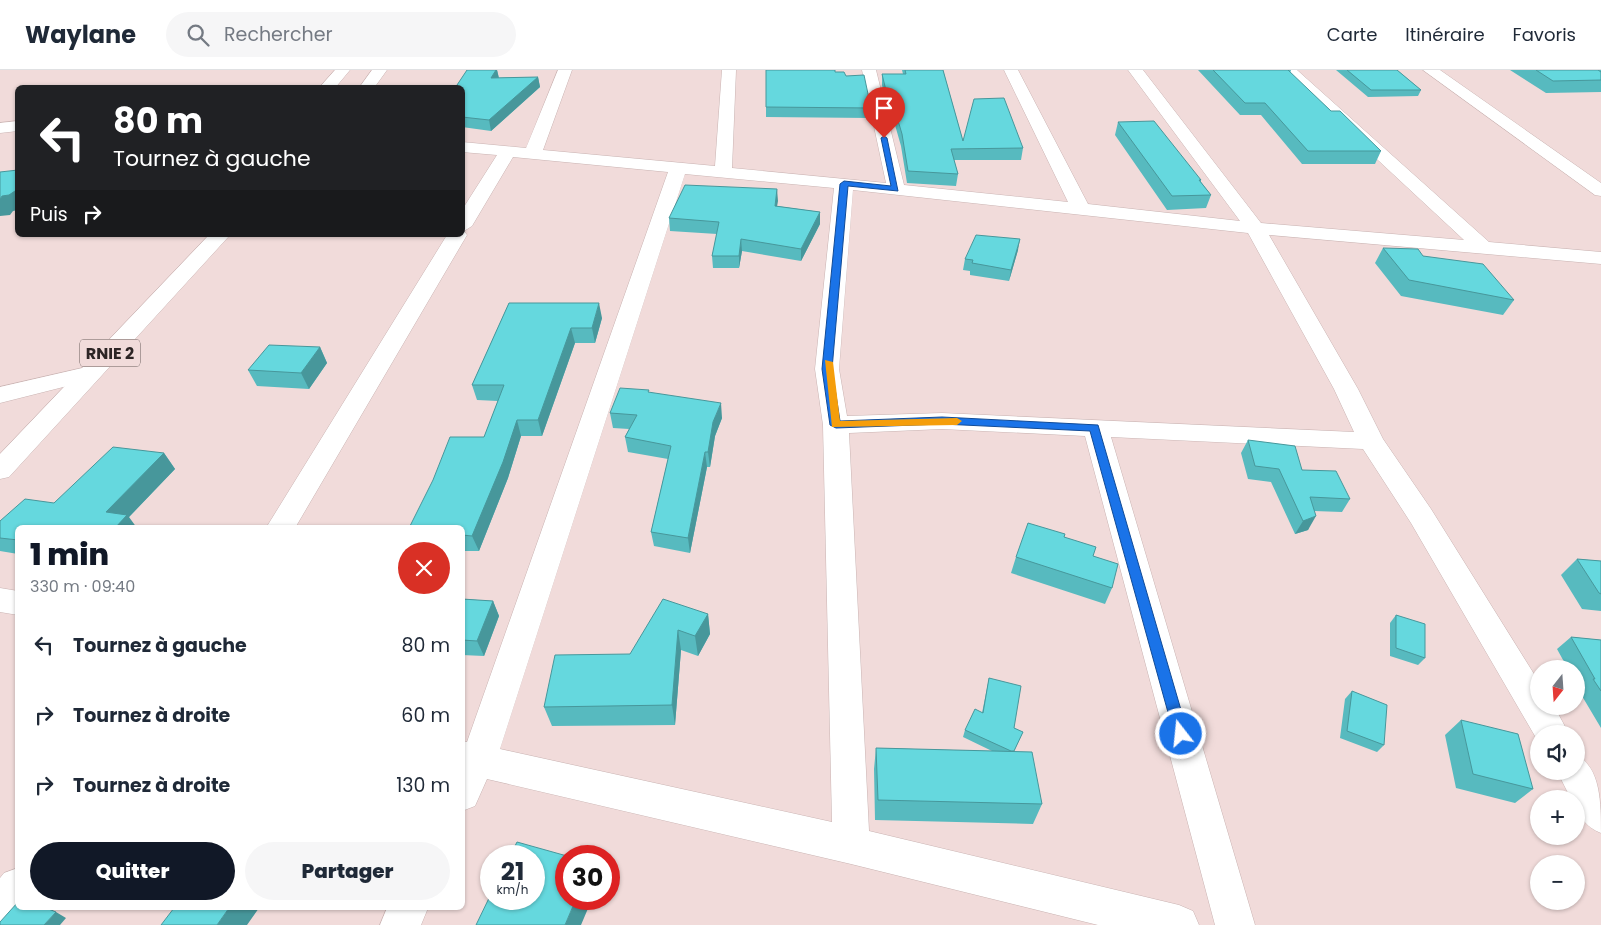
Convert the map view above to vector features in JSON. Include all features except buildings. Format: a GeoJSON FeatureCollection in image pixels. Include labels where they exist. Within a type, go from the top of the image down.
{"type":"FeatureCollection","features":[{"type":"Feature","properties":{"kind":"street"},"geometry":{"type":"LineString","coordinates":[[329,85],[343,70]]}},
{"type":"Feature","properties":{"kind":"street"},"geometry":{"type":"LineString","coordinates":[[368,85],[380,70]]}},
{"type":"Feature","properties":{"kind":"street"},"geometry":{"type":"LineString","coordinates":[[532,155],[565,70]]}},
{"type":"Feature","properties":{"kind":"street"},"geometry":{"type":"LineString","coordinates":[[723,172],[729,70]]}},
{"type":"Feature","properties":{"kind":"street"},"geometry":{"type":"LineString","coordinates":[[869,70],[896,189]]}},
{"type":"Feature","properties":{"kind":"street"},"geometry":{"type":"LineString","coordinates":[[1011,70],[1081,209]]}},
{"type":"Feature","properties":{"kind":"street"},"geometry":{"type":"LineString","coordinates":[[1135,70],[1255,228],[1346,389],[1371,441],[1421,516],[1547,725]]}},
{"type":"Feature","properties":{"kind":"street"},"geometry":{"type":"LineString","coordinates":[[1288,70],[1482,246]]}},
{"type":"Feature","properties":{"kind":"street"},"geometry":{"type":"LineString","coordinates":[[1430,70],[1601,191]]}},
{"type":"Feature","properties":{"kind":"street"},"geometry":{"type":"LineString","coordinates":[[0,128],[15,126]]}},
{"type":"Feature","properties":{"kind":"street"},"geometry":{"type":"LineString","coordinates":[[465,147],[506,153],[896,189],[1255,228],[1482,246],[1601,258]]}},
{"type":"Feature","properties":{"kind":"street"},"geometry":{"type":"LineString","coordinates":[[465,221],[506,153]]}},
{"type":"Feature","properties":{"kind":"street"},"geometry":{"type":"LineString","coordinates":[[465,781],[470,759],[678,168]]}},
{"type":"Feature","properties":{"kind":"street"},"geometry":{"type":"LineString","coordinates":[[844,184],[827,369],[836,425],[851,845]]}},
{"type":"Feature","properties":{"kind":"street","name":"RNIE 2"},"geometry":{"type":"LineString","coordinates":[[0,470],[218,237]]}},
{"type":"Feature","properties":{"kind":"street"},"geometry":{"type":"LineString","coordinates":[[282,525],[456,237]]}},
{"type":"Feature","properties":{"kind":"street"},"geometry":{"type":"LineString","coordinates":[[0,395],[91,373]]}},
{"type":"Feature","properties":{"kind":"street"},"geometry":{"type":"LineString","coordinates":[[836,425],[942,420],[1371,441]]}},
{"type":"Feature","properties":{"kind":"street"},"geometry":{"type":"LineString","coordinates":[[1095,428],[1236,925]]}},
{"type":"Feature","properties":{"kind":"street"},"geometry":{"type":"LineString","coordinates":[[0,600],[15,602]]}},
{"type":"Feature","properties":{"kind":"street"},"geometry":{"type":"LineString","coordinates":[[470,759],[851,845],[1179,925]]}},
{"type":"Feature","properties":{"kind":"street"},"geometry":{"type":"LineString","coordinates":[[1580,780],[1601,815]]}},
{"type":"Feature","properties":{"kind":"street"},"geometry":{"type":"LineString","coordinates":[[0,907],[15,890]]}},
{"type":"Feature","properties":{"kind":"street"},"geometry":{"type":"LineString","coordinates":[[400,925],[407,910]]}},
{"type":"Feature","properties":{"kind":"slow traffic"},"geometry":{"type":"LineString","coordinates":[[828,362],[827,369],[836,425],[957,421]]}},
{"type":"Feature","properties":{"kind":"route"},"geometry":{"type":"LineString","coordinates":[[884,138],[896,189],[844,184],[827,369],[836,425],[942,420],[1095,428],[1181,734]]}}]}
